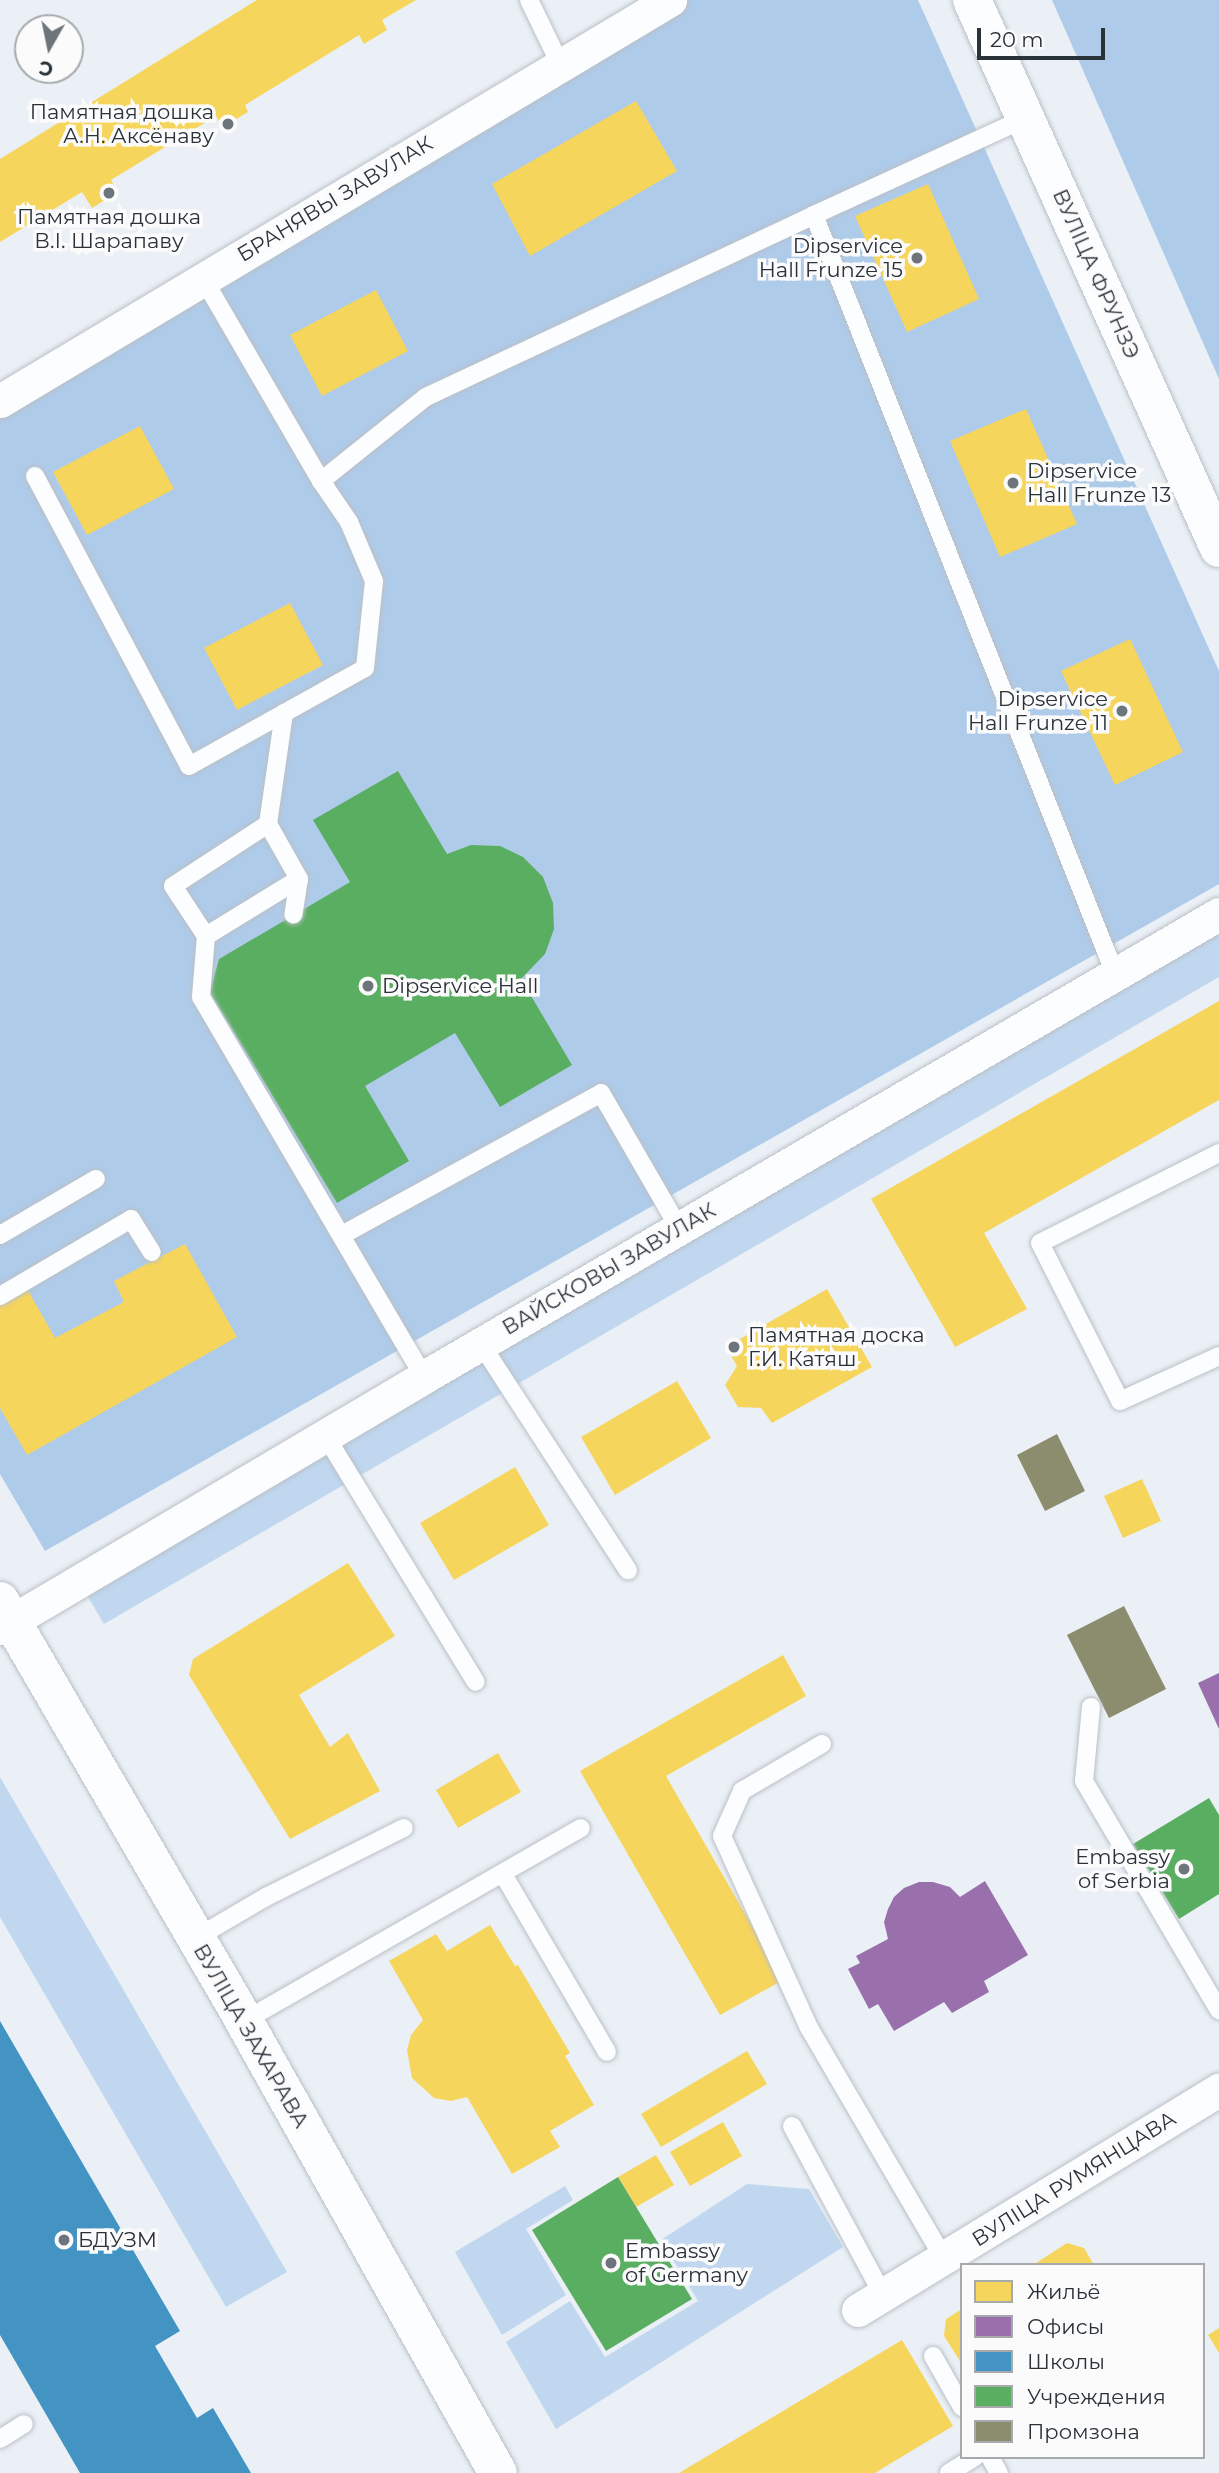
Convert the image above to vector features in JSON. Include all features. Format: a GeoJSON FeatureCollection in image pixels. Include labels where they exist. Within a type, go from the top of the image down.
{"type":"FeatureCollection","features":[{"type":"Feature","properties":{"kind":"main road","name":"ВУЛІЦА ФРУНЗЭ"},"geometry":{"type":"LineString","coordinates":[[972,0],[1219,548]]}},
{"type":"Feature","properties":{"kind":"main road","name":"ВУЛІЦА ЗАХАРАВА"},"geometry":{"type":"LineString","coordinates":[[4,1617],[244,2021],[498,2473]]}},
{"type":"Feature","properties":{"kind":"street","name":"БРАНЯВЫ ЗАВУЛАК"},"geometry":{"type":"LineString","coordinates":[[0,401],[670,0]]}},
{"type":"Feature","properties":{"kind":"street","name":"ВАЙСКОВЫ ЗАВУЛАК"},"geometry":{"type":"LineString","coordinates":[[4,1617],[66,1586],[1219,914]]}},
{"type":"Feature","properties":{"kind":"street","name":"ВУЛІЦА РУМЯНЦАВА"},"geometry":{"type":"LineString","coordinates":[[871,2303],[1216,2100]]}},
{"type":"Feature","properties":{"kind":"lane"},"geometry":{"type":"LineString","coordinates":[[529,0],[560,64]]}},
{"type":"Feature","properties":{"kind":"lane"},"geometry":{"type":"LineString","coordinates":[[321,481],[426,397],[1026,118]]}},
{"type":"Feature","properties":{"kind":"lane"},"geometry":{"type":"LineString","coordinates":[[814,215],[1115,974]]}},
{"type":"Feature","properties":{"kind":"lane"},"geometry":{"type":"LineString","coordinates":[[34,476],[189,766],[365,668],[374,581],[349,522],[321,481],[203,278]]}},
{"type":"Feature","properties":{"kind":"lane"},"geometry":{"type":"LineString","coordinates":[[284,713],[268,824],[299,879],[293,915]]}},
{"type":"Feature","properties":{"kind":"lane"},"geometry":{"type":"LineString","coordinates":[[268,824],[173,886],[206,936],[201,997],[424,1377]]}},
{"type":"Feature","properties":{"kind":"lane"},"geometry":{"type":"LineString","coordinates":[[206,936],[299,879]]}},
{"type":"Feature","properties":{"kind":"lane"},"geometry":{"type":"LineString","coordinates":[[342,1234],[601,1093],[679,1228]]}},
{"type":"Feature","properties":{"kind":"lane"},"geometry":{"type":"LineString","coordinates":[[1219,1153],[1040,1243],[1120,1401],[1219,1356]]}},
{"type":"Feature","properties":{"kind":"lane"},"geometry":{"type":"LineString","coordinates":[[0,1235],[96,1179]]}},
{"type":"Feature","properties":{"kind":"lane"},"geometry":{"type":"LineString","coordinates":[[0,1296],[131,1219],[152,1252]]}},
{"type":"Feature","properties":{"kind":"lane"},"geometry":{"type":"LineString","coordinates":[[481,1344],[628,1570]]}},
{"type":"Feature","properties":{"kind":"lane"},"geometry":{"type":"LineString","coordinates":[[325,1435],[476,1682]]}},
{"type":"Feature","properties":{"kind":"lane"},"geometry":{"type":"LineString","coordinates":[[1091,1707],[1084,1781],[1219,2010]]}},
{"type":"Feature","properties":{"kind":"lane"},"geometry":{"type":"LineString","coordinates":[[822,1744],[742,1791],[722,1836],[808,2026],[944,2259]]}},
{"type":"Feature","properties":{"kind":"lane"},"geometry":{"type":"LineString","coordinates":[[196,1938],[266,1897],[404,1828]]}},
{"type":"Feature","properties":{"kind":"lane"},"geometry":{"type":"LineString","coordinates":[[244,2021],[581,1828]]}},
{"type":"Feature","properties":{"kind":"lane"},"geometry":{"type":"LineString","coordinates":[[503,1874],[607,2052]]}},
{"type":"Feature","properties":{"kind":"lane"},"geometry":{"type":"LineString","coordinates":[[792,2126],[871,2303]]}},
{"type":"Feature","properties":{"kind":"lane"},"geometry":{"type":"LineString","coordinates":[[933,2356],[960,2403]]}},
{"type":"Feature","properties":{"kind":"lane"},"geometry":{"type":"LineString","coordinates":[[0,2440],[24,2424]]}},
{"type":"Feature","properties":{"kind":"lane"},"geometry":{"type":"LineString","coordinates":[[949,2473],[972,2459]]}},
{"type":"Feature","properties":{"kind":"shaded area"},"geometry":{"type":"Polygon","coordinates":[[[682,0],[918,0],[1219,671],[1219,884],[45,1551],[0,1474],[0,418],[682,0]]]}},
{"type":"Feature","properties":{"kind":"shaded area"},"geometry":{"type":"Polygon","coordinates":[[[1052,0],[1219,0],[1219,379],[1052,0]]]}},
{"type":"Feature","properties":{"kind":"shaded area"},"geometry":{"type":"Polygon","coordinates":[[[1219,924],[1219,977],[104,1624],[81,1585],[1219,924]]]}},
{"type":"Feature","properties":{"kind":"shaded area"},"geometry":{"type":"Polygon","coordinates":[[[0,1777],[287,2272],[226,2307],[0,1917],[0,1777]]]}},
{"type":"Feature","properties":{"kind":"shaded area"},"geometry":{"type":"Polygon","coordinates":[[[747,2184],[809,2189],[843,2247],[556,2429],[506,2342],[570,2301],[605,2357],[698,2301],[661,2240],[747,2184]]]}},
{"type":"Feature","properties":{"kind":"shaded area"},"geometry":{"type":"Polygon","coordinates":[[[565,2186],[573,2200],[526,2229],[566,2295],[502,2335],[455,2252],[565,2186]]]}},
{"type":"Feature","properties":{"kind":"building: Жильё"},"geometry":{"type":"Polygon","coordinates":[[[257,0],[416,0],[382,20],[387,30],[364,44],[359,35],[245,105],[248,112],[223,127],[216,116],[111,180],[118,192],[92,208],[82,192],[0,242],[0,159],[257,0]]]}},
{"type":"Feature","properties":{"kind":"building: Жильё"},"geometry":{"type":"Polygon","coordinates":[[[636,101],[677,171],[530,256],[492,184],[636,101]]]}},
{"type":"Feature","properties":{"kind":"building: Жильё","name":"Dipservice Hall Frunze 15"},"geometry":{"type":"Polygon","coordinates":[[[928,184],[979,299],[907,332],[855,216],[928,184]]]}},
{"type":"Feature","properties":{"kind":"building: Жильё"},"geometry":{"type":"Polygon","coordinates":[[[376,290],[408,351],[322,396],[290,335],[376,290]]]}},
{"type":"Feature","properties":{"kind":"building: Жильё","name":"Dipservice Hall Frunze 13"},"geometry":{"type":"Polygon","coordinates":[[[1026,409],[1077,524],[1000,557],[950,441],[1026,409]]]}},
{"type":"Feature","properties":{"kind":"building: Жильё"},"geometry":{"type":"Polygon","coordinates":[[[140,426],[174,489],[87,535],[53,472],[140,426]]]}},
{"type":"Feature","properties":{"kind":"building: Жильё"},"geometry":{"type":"Polygon","coordinates":[[[290,603],[323,665],[237,710],[204,648],[290,603]]]}},
{"type":"Feature","properties":{"kind":"building: Жильё","name":"Dipservice Hall Frunze 11"},"geometry":{"type":"Polygon","coordinates":[[[1130,639],[1183,752],[1115,785],[1061,671],[1130,639]]]}},
{"type":"Feature","properties":{"kind":"building: Жильё"},"geometry":{"type":"Polygon","coordinates":[[[1219,1001],[1219,1100],[984,1233],[1027,1309],[955,1347],[871,1199],[1219,1001]]]}},
{"type":"Feature","properties":{"kind":"building: Жильё"},"geometry":{"type":"Polygon","coordinates":[[[185,1244],[237,1337],[27,1455],[0,1408],[0,1303],[26,1287],[55,1338],[124,1302],[114,1281],[185,1244]]]}},
{"type":"Feature","properties":{"kind":"building: Жильё"},"geometry":{"type":"Polygon","coordinates":[[[827,1289],[872,1367],[772,1423],[761,1408],[738,1407],[725,1385],[737,1366],[726,1347],[827,1289]]]}},
{"type":"Feature","properties":{"kind":"building: Жильё"},"geometry":{"type":"Polygon","coordinates":[[[677,1381],[711,1438],[615,1495],[581,1437],[677,1381]]]}},
{"type":"Feature","properties":{"kind":"building: Жильё"},"geometry":{"type":"Polygon","coordinates":[[[515,1467],[549,1525],[454,1580],[420,1523],[515,1467]]]}},
{"type":"Feature","properties":{"kind":"building: Жильё"},"geometry":{"type":"Polygon","coordinates":[[[1142,1479],[1161,1521],[1123,1538],[1104,1496],[1142,1479]]]}},
{"type":"Feature","properties":{"kind":"building: Жильё"},"geometry":{"type":"Polygon","coordinates":[[[348,1563],[395,1636],[299,1695],[330,1747],[348,1733],[380,1791],[290,1839],[189,1675],[193,1659],[348,1563]]]}},
{"type":"Feature","properties":{"kind":"building: Жильё"},"geometry":{"type":"Polygon","coordinates":[[[783,1655],[806,1696],[666,1776],[783,1980],[720,2015],[580,1771],[783,1655]]]}},
{"type":"Feature","properties":{"kind":"building: Жильё"},"geometry":{"type":"Polygon","coordinates":[[[498,1753],[521,1792],[458,1828],[436,1790],[498,1753]]]}},
{"type":"Feature","properties":{"kind":"building: Жильё"},"geometry":{"type":"Polygon","coordinates":[[[490,1925],[515,1966],[518,1965],[570,2053],[565,2056],[594,2105],[550,2131],[560,2147],[512,2174],[467,2097],[451,2101],[434,2098],[412,2078],[407,2050],[411,2035],[423,2020],[389,1961],[436,1934],[447,1951],[490,1925]]]}},
{"type":"Feature","properties":{"kind":"building: Жильё"},"geometry":{"type":"Polygon","coordinates":[[[747,2051],[767,2084],[661,2147],[641,2114],[747,2051]]]}},
{"type":"Feature","properties":{"kind":"building: Жильё"},"geometry":{"type":"Polygon","coordinates":[[[723,2122],[742,2156],[690,2186],[670,2152],[723,2122]]]}},
{"type":"Feature","properties":{"kind":"building: Жильё"},"geometry":{"type":"Polygon","coordinates":[[[656,2155],[674,2185],[636,2207],[618,2177],[656,2155]]]}},
{"type":"Feature","properties":{"kind":"building: Жильё"},"geometry":{"type":"Polygon","coordinates":[[[1067,2243],[1084,2248],[1093,2263],[1036,2263],[1067,2243]]]}},
{"type":"Feature","properties":{"kind":"building: Жильё"},"geometry":{"type":"Polygon","coordinates":[[[960,2310],[960,2361],[944,2336],[946,2319],[960,2310]]]}},
{"type":"Feature","properties":{"kind":"building: Жильё"},"geometry":{"type":"Polygon","coordinates":[[[1219,2328],[1219,2353],[1208,2335],[1219,2328]]]}},
{"type":"Feature","properties":{"kind":"building: Жильё"},"geometry":{"type":"Polygon","coordinates":[[[902,2340],[953,2426],[875,2473],[679,2473],[902,2340]]]}},
{"type":"Feature","properties":{"kind":"building: Офисы"},"geometry":{"type":"Polygon","coordinates":[[[1219,1673],[1219,1729],[1198,1683],[1219,1673]]]}},
{"type":"Feature","properties":{"kind":"building: Офисы"},"geometry":{"type":"Polygon","coordinates":[[[985,1881],[1028,1955],[984,1981],[989,1992],[952,2013],[944,2002],[894,2031],[878,2004],[869,2009],[848,1969],[860,1963],[856,1956],[888,1939],[884,1922],[888,1909],[894,1897],[904,1888],[919,1882],[933,1882],[950,1887],[960,1897],[985,1881]]]}},
{"type":"Feature","properties":{"kind":"building: Школы"},"geometry":{"type":"Polygon","coordinates":[[[0,2021],[180,2331],[155,2346],[197,2418],[213,2408],[251,2473],[80,2473],[0,2335],[0,2021]]]}},
{"type":"Feature","properties":{"kind":"building: Учреждения","name":"Dipservice Hall"},"geometry":{"type":"Polygon","coordinates":[[[398,771],[447,854],[471,845],[500,846],[523,857],[543,877],[553,903],[554,929],[545,954],[521,979],[572,1065],[500,1107],[455,1033],[365,1086],[409,1161],[337,1203],[210,992],[219,959],[350,882],[313,820],[398,771]]]}},
{"type":"Feature","properties":{"kind":"building: Учреждения","name":"Embassy of Serbia"},"geometry":{"type":"Polygon","coordinates":[[[1209,1798],[1219,1815],[1219,1894],[1179,1919],[1133,1844],[1209,1798]]]}},
{"type":"Feature","properties":{"kind":"building: Учреждения","name":"Embassy of Germany"},"geometry":{"type":"Polygon","coordinates":[[[618,2177],[692,2299],[606,2351],[532,2230],[618,2177]]]}},
{"type":"Feature","properties":{"kind":"building: Промзона"},"geometry":{"type":"Polygon","coordinates":[[[1057,1434],[1085,1491],[1045,1511],[1017,1455],[1057,1434]]]}},
{"type":"Feature","properties":{"kind":"building: Промзона"},"geometry":{"type":"Polygon","coordinates":[[[1124,1606],[1166,1689],[1109,1718],[1067,1635],[1124,1606]]]}},
{"type":"Feature","properties":{"kind":"place","name":"Памятная дошка А.Н. Аксёнаву"},"geometry":{"type":"Point","coordinates":[228,124]}},
{"type":"Feature","properties":{"kind":"place","name":"Памятная дошка В.І. Шарапаву"},"geometry":{"type":"Point","coordinates":[109,193]}},
{"type":"Feature","properties":{"kind":"place","name":"Dipservice Hall Frunze 15"},"geometry":{"type":"Point","coordinates":[917,258]}},
{"type":"Feature","properties":{"kind":"place","name":"Dipservice Hall Frunze 13"},"geometry":{"type":"Point","coordinates":[1013,483]}},
{"type":"Feature","properties":{"kind":"place","name":"Dipservice Hall Frunze 11"},"geometry":{"type":"Point","coordinates":[1122,711]}},
{"type":"Feature","properties":{"kind":"place","name":"Dipservice Hall"},"geometry":{"type":"Point","coordinates":[368,986]}},
{"type":"Feature","properties":{"kind":"place","name":"Памятная доска Г.И. Катяш"},"geometry":{"type":"Point","coordinates":[734,1347]}},
{"type":"Feature","properties":{"kind":"place","name":"Embassy of Serbia"},"geometry":{"type":"Point","coordinates":[1184,1869]}},
{"type":"Feature","properties":{"kind":"place","name":"БДУЗМ"},"geometry":{"type":"Point","coordinates":[64,2240]}},
{"type":"Feature","properties":{"kind":"place","name":"Embassy of Germany"},"geometry":{"type":"Point","coordinates":[611,2263]}}]}
